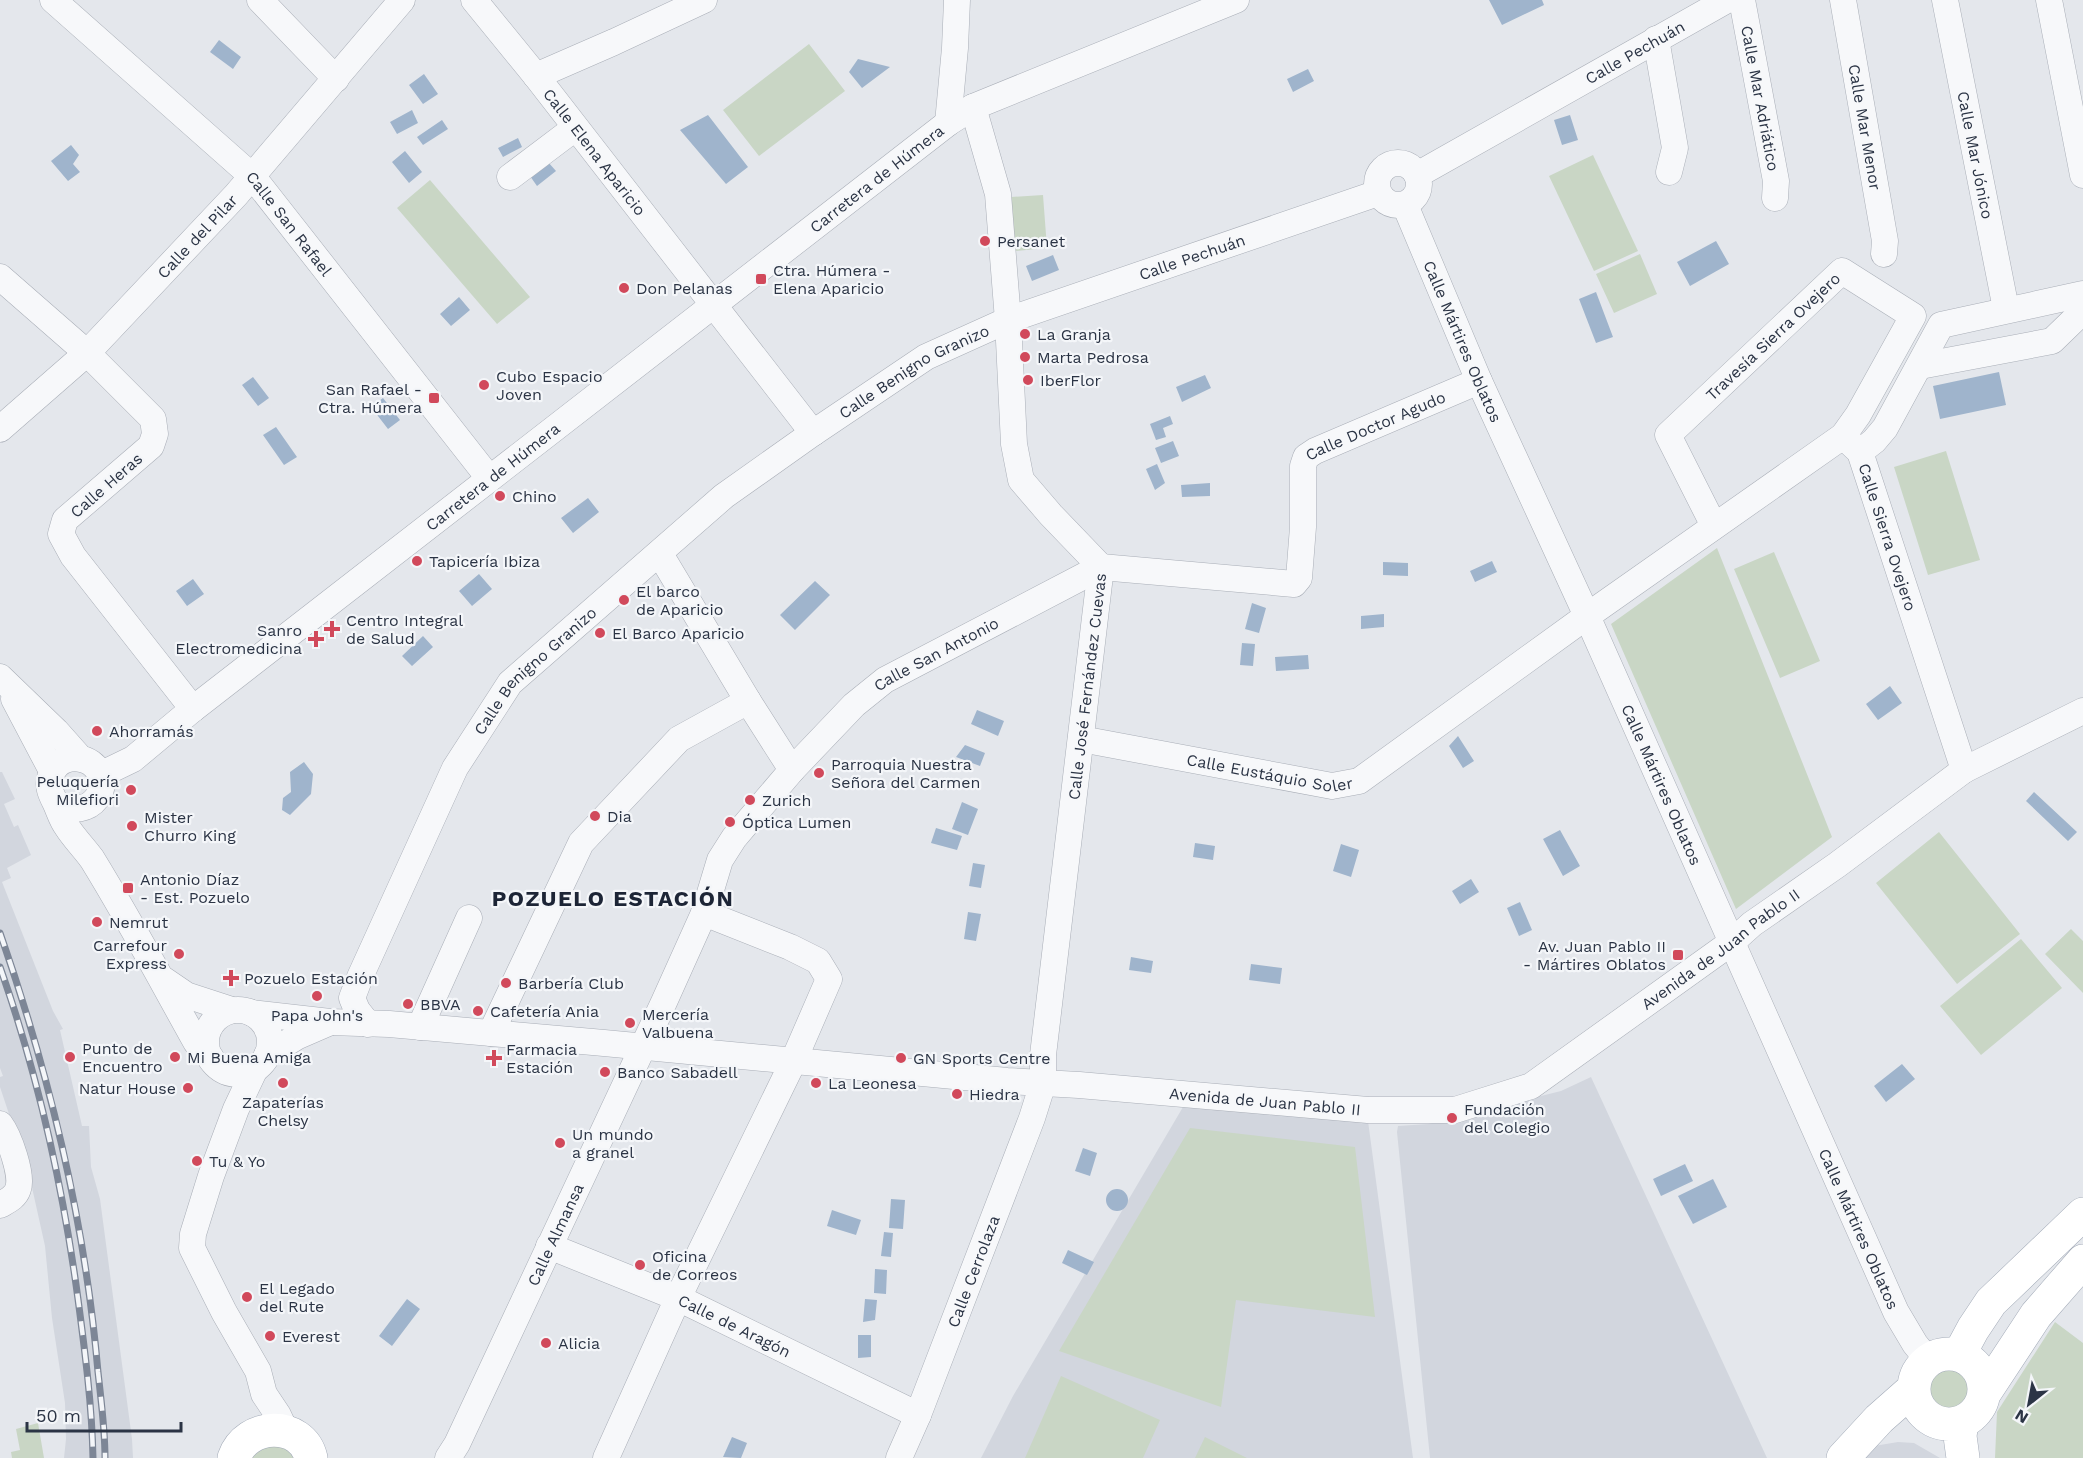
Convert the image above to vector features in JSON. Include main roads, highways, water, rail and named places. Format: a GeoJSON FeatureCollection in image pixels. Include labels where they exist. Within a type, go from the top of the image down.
{"type":"FeatureCollection","features":[{"type":"Feature","properties":{"kind":"main road"},"geometry":{"type":"LineString","coordinates":[[2083,1214],[1991,1302],[1973,1329],[1944,1358],[1920,1368],[1913,1389],[1920,1410],[1928,1418],[1950,1425],[1973,1416],[1984,1394],[2036,1315],[2083,1261]]}},
{"type":"Feature","properties":{"kind":"main road"},"geometry":{"type":"LineString","coordinates":[[1944,1358],[1971,1361],[1979,1370],[1984,1382],[1984,1394]]}},
{"type":"Feature","properties":{"kind":"main road"},"geometry":{"type":"LineString","coordinates":[[1843,1458],[1879,1419],[1913,1389]]}},
{"type":"Feature","properties":{"kind":"main road"},"geometry":{"type":"LineString","coordinates":[[1962,1422],[1960,1436],[1963,1458]]}},
{"type":"Feature","properties":{"kind":"main road"},"geometry":{"type":"LineString","coordinates":[[234,1458],[236,1451],[244,1441],[270,1433],[300,1440],[311,1458]]}},
{"type":"Feature","properties":{"kind":"water"},"geometry":{"type":"Polygon","coordinates":[[[1489,0],[1542,0],[1544,5],[1502,25],[1489,0]]]}},
{"type":"Feature","properties":{"kind":"water"},"geometry":{"type":"Polygon","coordinates":[[[219,40],[241,57],[233,69],[210,52],[219,40]]]}},
{"type":"Feature","properties":{"kind":"water"},"geometry":{"type":"Polygon","coordinates":[[[858,59],[890,67],[862,88],[849,72],[858,59]]]}},
{"type":"Feature","properties":{"kind":"water"},"geometry":{"type":"Polygon","coordinates":[[[1308,69],[1314,81],[1293,92],[1287,79],[1308,69]]]}},
{"type":"Feature","properties":{"kind":"water"},"geometry":{"type":"Polygon","coordinates":[[[424,74],[438,94],[423,104],[409,85],[424,74]]]}},
{"type":"Feature","properties":{"kind":"water"},"geometry":{"type":"Polygon","coordinates":[[[412,110],[418,123],[397,134],[390,122],[412,110]]]}},
{"type":"Feature","properties":{"kind":"water"},"geometry":{"type":"Polygon","coordinates":[[[708,115],[748,167],[726,184],[680,130],[708,115]]]}},
{"type":"Feature","properties":{"kind":"water"},"geometry":{"type":"Polygon","coordinates":[[[1570,115],[1578,140],[1562,145],[1554,120],[1570,115]]]}},
{"type":"Feature","properties":{"kind":"water"},"geometry":{"type":"Polygon","coordinates":[[[442,120],[448,129],[423,145],[417,137],[442,120]]]}},
{"type":"Feature","properties":{"kind":"water"},"geometry":{"type":"Polygon","coordinates":[[[518,138],[522,147],[503,157],[498,148],[518,138]]]}},
{"type":"Feature","properties":{"kind":"water"},"geometry":{"type":"Polygon","coordinates":[[[71,145],[79,155],[73,164],[80,172],[68,181],[51,161],[71,145]]]}},
{"type":"Feature","properties":{"kind":"water"},"geometry":{"type":"Polygon","coordinates":[[[405,151],[422,172],[409,183],[392,162],[405,151]]]}},
{"type":"Feature","properties":{"kind":"water"},"geometry":{"type":"Polygon","coordinates":[[[548,162],[556,171],[537,186],[530,176],[548,162]]]}},
{"type":"Feature","properties":{"kind":"water"},"geometry":{"type":"Polygon","coordinates":[[[1716,241],[1729,264],[1690,286],[1677,262],[1716,241]]]}},
{"type":"Feature","properties":{"kind":"water"},"geometry":{"type":"Polygon","coordinates":[[[1053,255],[1059,270],[1032,281],[1026,266],[1053,255]]]}},
{"type":"Feature","properties":{"kind":"water"},"geometry":{"type":"Polygon","coordinates":[[[1596,292],[1613,337],[1596,343],[1579,299],[1596,292]]]}},
{"type":"Feature","properties":{"kind":"water"},"geometry":{"type":"Polygon","coordinates":[[[459,297],[470,310],[451,326],[440,314],[459,297]]]}},
{"type":"Feature","properties":{"kind":"water"},"geometry":{"type":"Polygon","coordinates":[[[1999,372],[2006,405],[1940,419],[1933,386],[1999,372]]]}},
{"type":"Feature","properties":{"kind":"water"},"geometry":{"type":"Polygon","coordinates":[[[1205,375],[1211,388],[1182,402],[1176,387],[1205,375]]]}},
{"type":"Feature","properties":{"kind":"water"},"geometry":{"type":"Polygon","coordinates":[[[253,377],[269,398],[258,406],[242,385],[253,377]]]}},
{"type":"Feature","properties":{"kind":"water"},"geometry":{"type":"Polygon","coordinates":[[[383,398],[400,420],[388,429],[371,407],[383,398]]]}},
{"type":"Feature","properties":{"kind":"water"},"geometry":{"type":"Polygon","coordinates":[[[1170,416],[1173,424],[1163,428],[1166,437],[1156,440],[1150,424],[1170,416]]]}},
{"type":"Feature","properties":{"kind":"water"},"geometry":{"type":"Polygon","coordinates":[[[276,427],[297,457],[284,465],[263,435],[276,427]]]}},
{"type":"Feature","properties":{"kind":"water"},"geometry":{"type":"Polygon","coordinates":[[[1173,441],[1179,456],[1161,463],[1155,448],[1173,441]]]}},
{"type":"Feature","properties":{"kind":"water"},"geometry":{"type":"Polygon","coordinates":[[[1157,464],[1165,483],[1155,490],[1146,469],[1157,464]]]}},
{"type":"Feature","properties":{"kind":"water"},"geometry":{"type":"Polygon","coordinates":[[[1210,483],[1210,496],[1182,497],[1181,485],[1210,483]]]}},
{"type":"Feature","properties":{"kind":"water"},"geometry":{"type":"Polygon","coordinates":[[[588,498],[599,512],[573,533],[561,518],[588,498]]]}},
{"type":"Feature","properties":{"kind":"water"},"geometry":{"type":"Polygon","coordinates":[[[1492,561],[1497,572],[1475,582],[1470,571],[1492,561]]]}},
{"type":"Feature","properties":{"kind":"water"},"geometry":{"type":"Polygon","coordinates":[[[1383,562],[1408,563],[1408,576],[1383,575],[1383,562]]]}},
{"type":"Feature","properties":{"kind":"water"},"geometry":{"type":"Polygon","coordinates":[[[479,574],[492,589],[472,606],[459,591],[479,574]]]}},
{"type":"Feature","properties":{"kind":"water"},"geometry":{"type":"Polygon","coordinates":[[[193,579],[204,594],[187,606],[176,591],[193,579]]]}},
{"type":"Feature","properties":{"kind":"water"},"geometry":{"type":"Polygon","coordinates":[[[815,581],[830,595],[795,630],[780,615],[815,581]]]}},
{"type":"Feature","properties":{"kind":"water"},"geometry":{"type":"Polygon","coordinates":[[[1252,603],[1266,608],[1259,633],[1245,629],[1252,603]]]}},
{"type":"Feature","properties":{"kind":"water"},"geometry":{"type":"Polygon","coordinates":[[[1384,614],[1384,627],[1361,629],[1361,616],[1384,614]]]}},
{"type":"Feature","properties":{"kind":"water"},"geometry":{"type":"Polygon","coordinates":[[[423,636],[433,647],[412,666],[402,656],[423,636]]]}},
{"type":"Feature","properties":{"kind":"water"},"geometry":{"type":"Polygon","coordinates":[[[1242,643],[1255,644],[1253,666],[1240,665],[1242,643]]]}},
{"type":"Feature","properties":{"kind":"water"},"geometry":{"type":"Polygon","coordinates":[[[1308,655],[1309,669],[1276,671],[1275,657],[1308,655]]]}},
{"type":"Feature","properties":{"kind":"water"},"geometry":{"type":"Polygon","coordinates":[[[1890,686],[1902,703],[1878,720],[1866,704],[1890,686]]]}},
{"type":"Feature","properties":{"kind":"water"},"geometry":{"type":"Polygon","coordinates":[[[977,710],[1004,721],[998,736],[971,724],[977,710]]]}},
{"type":"Feature","properties":{"kind":"water"},"geometry":{"type":"Polygon","coordinates":[[[1458,736],[1474,761],[1463,768],[1449,746],[1458,736]]]}},
{"type":"Feature","properties":{"kind":"water"},"geometry":{"type":"Polygon","coordinates":[[[965,745],[985,753],[980,766],[956,757],[965,745]]]}},
{"type":"Feature","properties":{"kind":"water"},"geometry":{"type":"Polygon","coordinates":[[[304,762],[313,774],[311,794],[290,815],[282,810],[283,798],[291,792],[290,772],[304,762]]]}},
{"type":"Feature","properties":{"kind":"water"},"geometry":{"type":"Polygon","coordinates":[[[2034,792],[2077,832],[2068,841],[2026,801],[2034,792]]]}},
{"type":"Feature","properties":{"kind":"water"},"geometry":{"type":"Polygon","coordinates":[[[962,802],[978,809],[968,835],[952,829],[962,802]]]}},
{"type":"Feature","properties":{"kind":"water"},"geometry":{"type":"Polygon","coordinates":[[[936,828],[962,836],[957,850],[931,843],[936,828]]]}},
{"type":"Feature","properties":{"kind":"water"},"geometry":{"type":"Polygon","coordinates":[[[1560,830],[1580,866],[1563,876],[1543,839],[1560,830]]]}},
{"type":"Feature","properties":{"kind":"water"},"geometry":{"type":"Polygon","coordinates":[[[1195,843],[1215,846],[1213,860],[1193,857],[1195,843]]]}},
{"type":"Feature","properties":{"kind":"water"},"geometry":{"type":"Polygon","coordinates":[[[1341,844],[1359,850],[1351,877],[1333,871],[1341,844]]]}},
{"type":"Feature","properties":{"kind":"water"},"geometry":{"type":"Polygon","coordinates":[[[973,863],[985,865],[981,888],[969,886],[973,863]]]}},
{"type":"Feature","properties":{"kind":"water"},"geometry":{"type":"Polygon","coordinates":[[[1471,879],[1479,892],[1460,904],[1452,891],[1471,879]]]}},
{"type":"Feature","properties":{"kind":"water"},"geometry":{"type":"Polygon","coordinates":[[[1520,902],[1532,930],[1519,936],[1507,908],[1520,902]]]}},
{"type":"Feature","properties":{"kind":"water"},"geometry":{"type":"Polygon","coordinates":[[[968,912],[981,914],[976,941],[964,939],[968,912]]]}},
{"type":"Feature","properties":{"kind":"water"},"geometry":{"type":"Polygon","coordinates":[[[1131,957],[1153,961],[1151,973],[1129,970],[1131,957]]]}},
{"type":"Feature","properties":{"kind":"water"},"geometry":{"type":"Polygon","coordinates":[[[1251,964],[1282,968],[1280,984],[1249,980],[1251,964]]]}},
{"type":"Feature","properties":{"kind":"water"},"geometry":{"type":"Polygon","coordinates":[[[1902,1064],[1915,1079],[1886,1102],[1874,1086],[1902,1064]]]}},
{"type":"Feature","properties":{"kind":"water"},"geometry":{"type":"Polygon","coordinates":[[[1083,1148],[1097,1153],[1090,1176],[1075,1171],[1083,1148]]]}},
{"type":"Feature","properties":{"kind":"water"},"geometry":{"type":"Polygon","coordinates":[[[1685,1164],[1693,1181],[1661,1196],[1653,1179],[1685,1164]]]}},
{"type":"Feature","properties":{"kind":"water"},"geometry":{"type":"Polygon","coordinates":[[[1713,1179],[1727,1207],[1693,1224],[1678,1196],[1713,1179]]]}},
{"type":"Feature","properties":{"kind":"water"},"geometry":{"type":"Polygon","coordinates":[[[1117,1189],[1125,1192],[1128,1200],[1125,1208],[1117,1211],[1109,1208],[1106,1200],[1109,1192],[1117,1189]]]}},
{"type":"Feature","properties":{"kind":"water"},"geometry":{"type":"Polygon","coordinates":[[[891,1199],[905,1200],[903,1229],[889,1228],[891,1199]]]}},
{"type":"Feature","properties":{"kind":"water"},"geometry":{"type":"Polygon","coordinates":[[[832,1210],[861,1220],[856,1235],[827,1226],[832,1210]]]}},
{"type":"Feature","properties":{"kind":"water"},"geometry":{"type":"Polygon","coordinates":[[[884,1232],[893,1233],[891,1257],[881,1256],[884,1232]]]}},
{"type":"Feature","properties":{"kind":"water"},"geometry":{"type":"Polygon","coordinates":[[[1068,1250],[1094,1262],[1087,1275],[1062,1263],[1068,1250]]]}},
{"type":"Feature","properties":{"kind":"water"},"geometry":{"type":"Polygon","coordinates":[[[875,1269],[887,1270],[886,1294],[874,1293],[875,1269]]]}},
{"type":"Feature","properties":{"kind":"water"},"geometry":{"type":"Polygon","coordinates":[[[407,1299],[420,1309],[392,1346],[379,1336],[407,1299]]]}},
{"type":"Feature","properties":{"kind":"water"},"geometry":{"type":"Polygon","coordinates":[[[865,1299],[877,1300],[875,1320],[863,1322],[865,1299]]]}},
{"type":"Feature","properties":{"kind":"water"},"geometry":{"type":"Polygon","coordinates":[[[858,1335],[871,1335],[871,1357],[858,1358],[858,1335]]]}},
{"type":"Feature","properties":{"kind":"water"},"geometry":{"type":"Polygon","coordinates":[[[732,1437],[747,1443],[741,1458],[723,1457],[732,1437]]]}},
{"type":"Feature","properties":{"kind":"railway"},"geometry":{"type":"LineString","coordinates":[[0,933],[50,1095],[74,1204],[92,1316],[103,1415],[105,1458]]}},
{"type":"Feature","properties":{"kind":"railway"},"geometry":{"type":"LineString","coordinates":[[0,967],[37,1090],[65,1215],[86,1359],[93,1458]]}},
{"type":"Feature","properties":{"kind":"place","name":"Persanet"},"geometry":{"type":"Point","coordinates":[985,241]}},
{"type":"Feature","properties":{"kind":"place","name":"Ctra. Húmera - Elena Aparicio"},"geometry":{"type":"Point","coordinates":[761,279]}},
{"type":"Feature","properties":{"kind":"place","name":"Don Pelanas"},"geometry":{"type":"Point","coordinates":[624,288]}},
{"type":"Feature","properties":{"kind":"place","name":"La Granja"},"geometry":{"type":"Point","coordinates":[1025,334]}},
{"type":"Feature","properties":{"kind":"place","name":"Marta Pedrosa"},"geometry":{"type":"Point","coordinates":[1025,357]}},
{"type":"Feature","properties":{"kind":"place","name":"IberFlor"},"geometry":{"type":"Point","coordinates":[1028,380]}},
{"type":"Feature","properties":{"kind":"place","name":"Cubo Espacio Joven"},"geometry":{"type":"Point","coordinates":[484,385]}},
{"type":"Feature","properties":{"kind":"place","name":"San Rafael - Ctra. Húmera"},"geometry":{"type":"Point","coordinates":[434,398]}},
{"type":"Feature","properties":{"kind":"place","name":"Chino"},"geometry":{"type":"Point","coordinates":[500,496]}},
{"type":"Feature","properties":{"kind":"place","name":"Tapicería Ibiza"},"geometry":{"type":"Point","coordinates":[417,561]}},
{"type":"Feature","properties":{"kind":"place","name":"El barco de Aparicio"},"geometry":{"type":"Point","coordinates":[624,600]}},
{"type":"Feature","properties":{"kind":"place","name":"Centro Integral de Salud"},"geometry":{"type":"Point","coordinates":[332,629]}},
{"type":"Feature","properties":{"kind":"place","name":"El Barco Aparicio"},"geometry":{"type":"Point","coordinates":[600,633]}},
{"type":"Feature","properties":{"kind":"place","name":"Sanro Electromedicina"},"geometry":{"type":"Point","coordinates":[316,639]}},
{"type":"Feature","properties":{"kind":"place","name":"Ahorramás"},"geometry":{"type":"Point","coordinates":[97,731]}},
{"type":"Feature","properties":{"kind":"place","name":"Parroquia Nuestra Señora del Carmen"},"geometry":{"type":"Point","coordinates":[819,773]}},
{"type":"Feature","properties":{"kind":"place","name":"Peluquería Milefiori"},"geometry":{"type":"Point","coordinates":[131,790]}},
{"type":"Feature","properties":{"kind":"place","name":"Zurich"},"geometry":{"type":"Point","coordinates":[750,800]}},
{"type":"Feature","properties":{"kind":"place","name":"Dia"},"geometry":{"type":"Point","coordinates":[595,816]}},
{"type":"Feature","properties":{"kind":"place","name":"Óptica Lumen"},"geometry":{"type":"Point","coordinates":[730,822]}},
{"type":"Feature","properties":{"kind":"place","name":"Mister Churro King"},"geometry":{"type":"Point","coordinates":[132,826]}},
{"type":"Feature","properties":{"kind":"place","name":"Antonio Díaz - Est. Pozuelo"},"geometry":{"type":"Point","coordinates":[128,888]}},
{"type":"Feature","properties":{"kind":"place","name":"Nemrut"},"geometry":{"type":"Point","coordinates":[97,922]}},
{"type":"Feature","properties":{"kind":"place","name":"Carrefour Express"},"geometry":{"type":"Point","coordinates":[179,954]}},
{"type":"Feature","properties":{"kind":"place","name":"Av. Juan Pablo II - Mártires Oblatos"},"geometry":{"type":"Point","coordinates":[1678,955]}},
{"type":"Feature","properties":{"kind":"place","name":"Pozuelo Estación"},"geometry":{"type":"Point","coordinates":[231,978]}},
{"type":"Feature","properties":{"kind":"place","name":"Barbería Club"},"geometry":{"type":"Point","coordinates":[506,983]}},
{"type":"Feature","properties":{"kind":"place","name":"Papa John's"},"geometry":{"type":"Point","coordinates":[317,996]}},
{"type":"Feature","properties":{"kind":"place","name":"BBVA"},"geometry":{"type":"Point","coordinates":[408,1004]}},
{"type":"Feature","properties":{"kind":"place","name":"Cafetería Ania"},"geometry":{"type":"Point","coordinates":[478,1011]}},
{"type":"Feature","properties":{"kind":"place","name":"Mercería Valbuena"},"geometry":{"type":"Point","coordinates":[630,1023]}},
{"type":"Feature","properties":{"kind":"place","name":"Punto de Encuentro"},"geometry":{"type":"Point","coordinates":[70,1057]}},
{"type":"Feature","properties":{"kind":"place","name":"Mi Buena Amiga"},"geometry":{"type":"Point","coordinates":[175,1057]}},
{"type":"Feature","properties":{"kind":"place","name":"Farmacia Estación"},"geometry":{"type":"Point","coordinates":[494,1058]}},
{"type":"Feature","properties":{"kind":"place","name":"GN Sports Centre"},"geometry":{"type":"Point","coordinates":[901,1058]}},
{"type":"Feature","properties":{"kind":"place","name":"Banco Sabadell"},"geometry":{"type":"Point","coordinates":[605,1072]}},
{"type":"Feature","properties":{"kind":"place","name":"Zapaterías Chelsy"},"geometry":{"type":"Point","coordinates":[283,1083]}},
{"type":"Feature","properties":{"kind":"place","name":"La Leonesa"},"geometry":{"type":"Point","coordinates":[816,1083]}},
{"type":"Feature","properties":{"kind":"place","name":"Natur House"},"geometry":{"type":"Point","coordinates":[188,1088]}},
{"type":"Feature","properties":{"kind":"place","name":"Hiedra"},"geometry":{"type":"Point","coordinates":[957,1094]}},
{"type":"Feature","properties":{"kind":"place","name":"Fundación del Colegio"},"geometry":{"type":"Point","coordinates":[1452,1118]}},
{"type":"Feature","properties":{"kind":"place","name":"Un mundo a granel"},"geometry":{"type":"Point","coordinates":[560,1143]}},
{"type":"Feature","properties":{"kind":"place","name":"Tu & Yo"},"geometry":{"type":"Point","coordinates":[197,1161]}},
{"type":"Feature","properties":{"kind":"place","name":"Oficina de Correos"},"geometry":{"type":"Point","coordinates":[640,1265]}},
{"type":"Feature","properties":{"kind":"place","name":"El Legado del Rute"},"geometry":{"type":"Point","coordinates":[247,1297]}},
{"type":"Feature","properties":{"kind":"place","name":"Everest"},"geometry":{"type":"Point","coordinates":[270,1336]}},
{"type":"Feature","properties":{"kind":"place","name":"Alicia"},"geometry":{"type":"Point","coordinates":[546,1343]}},
{"type":"Feature","properties":{"kind":"district","name":"POZUELO ESTACIÓN"},"geometry":{"type":"Point","coordinates":[613,898]}}]}
